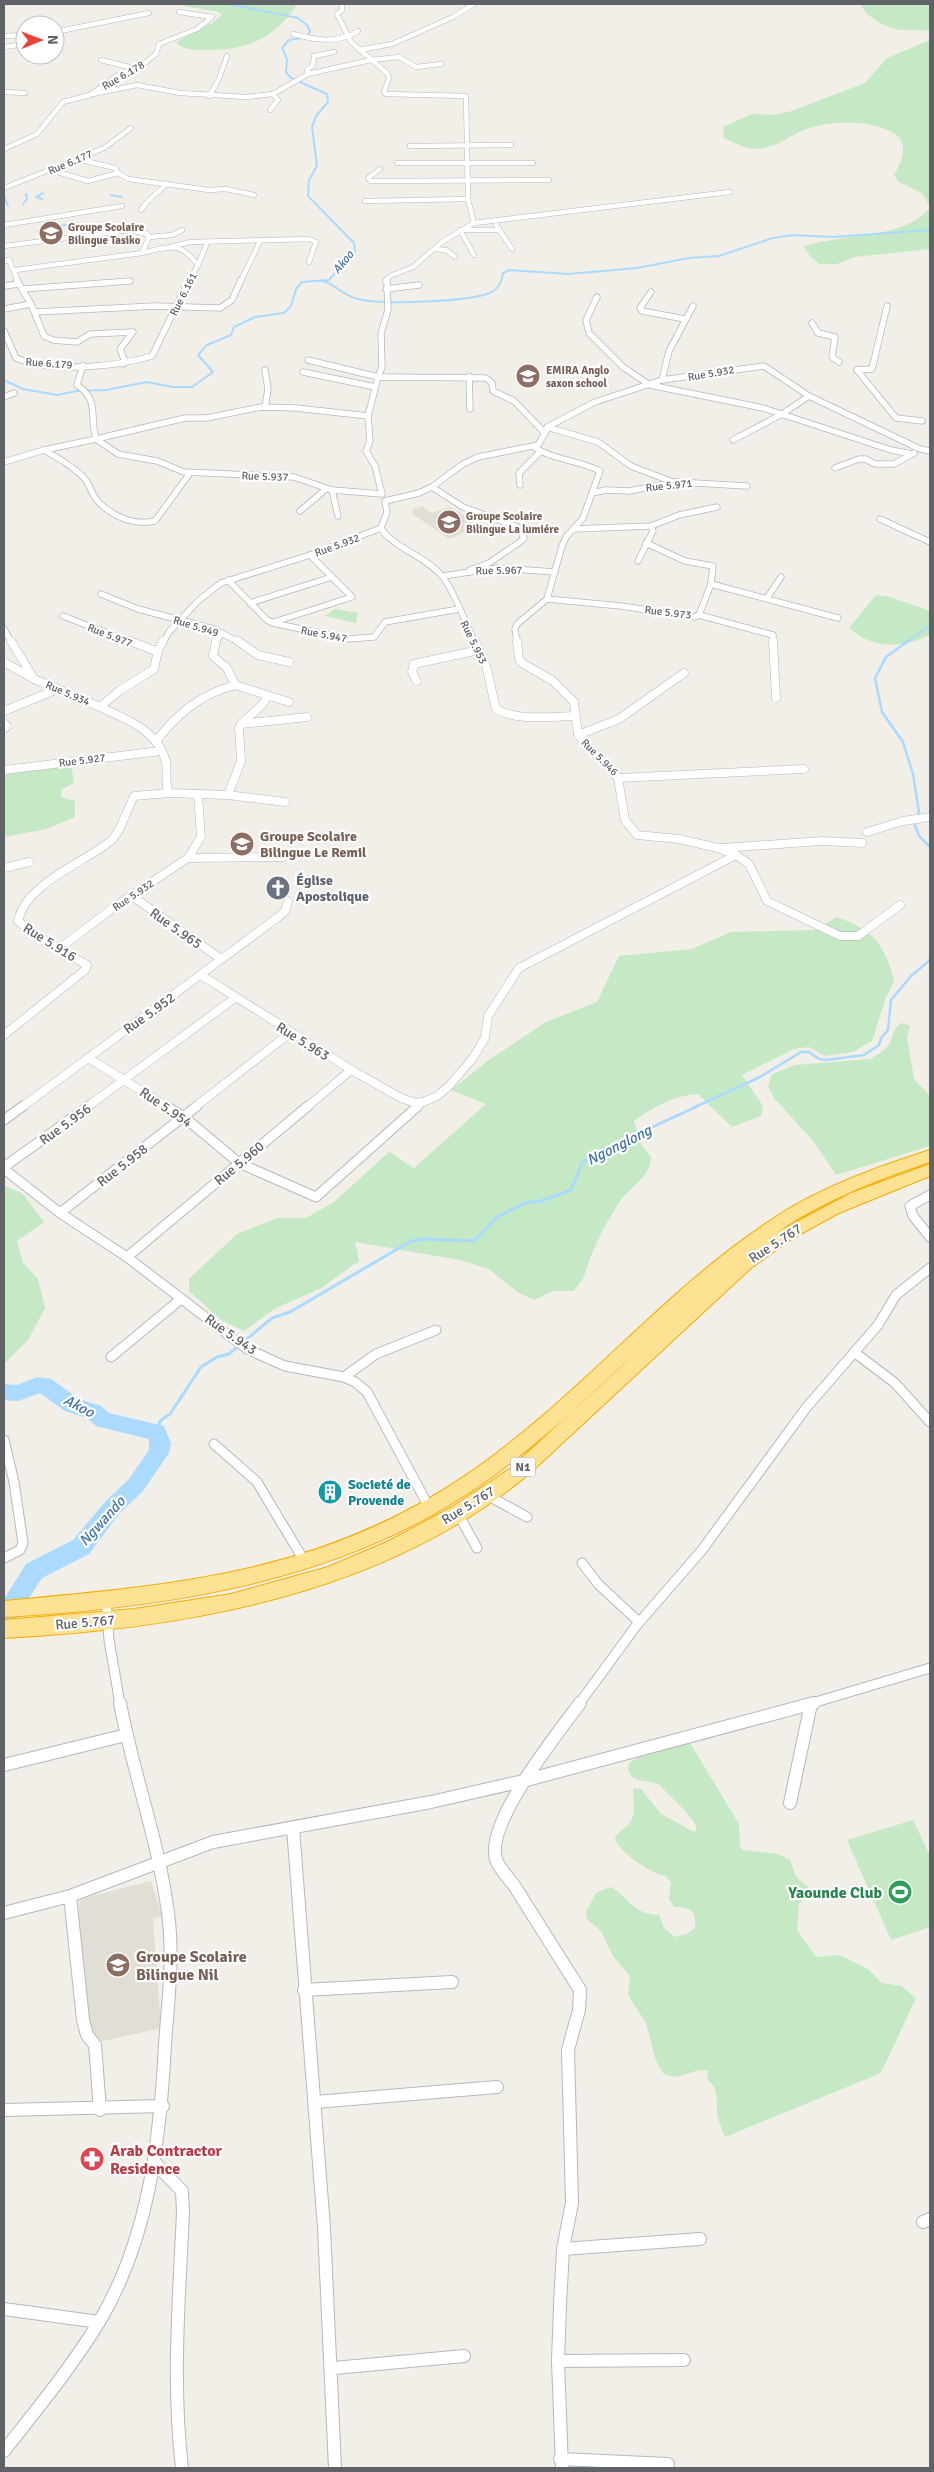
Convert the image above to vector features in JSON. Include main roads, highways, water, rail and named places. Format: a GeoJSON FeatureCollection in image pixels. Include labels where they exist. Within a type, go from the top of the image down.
{"type":"FeatureCollection","features":[{"type":"Feature","properties":{"kind":"highway"},"geometry":{"type":"LineString","coordinates":[[4,1609],[106,1600],[228,1583],[305,1562],[380,1532],[429,1507],[504,1458],[743,1249],[796,1212],[839,1190],[884,1171],[930,1156]]}},
{"type":"Feature","properties":{"kind":"highway","name":"Rue 5.767"},"geometry":{"type":"LineString","coordinates":[[4,1629],[106,1621],[207,1606],[264,1595],[319,1578],[386,1552],[457,1512],[518,1472],[580,1417],[745,1262],[808,1223],[852,1200],[930,1170]]}},
{"type":"Feature","properties":{"kind":"waterway","name":"Akoo"},"geometry":{"type":"LineString","coordinates":[[4,380],[23,389],[57,395],[77,391],[106,390],[147,382],[173,387],[192,387],[213,372],[198,355],[207,345],[231,335],[234,327],[255,317],[284,313],[291,306],[296,289],[302,282],[329,280],[355,251],[354,243],[308,196],[309,180],[317,166],[312,127],[316,116],[328,102],[327,94],[291,78],[286,72],[287,59],[282,48],[289,40],[308,37],[310,31],[307,25],[298,18],[228,4]]}},
{"type":"Feature","properties":{"kind":"waterway"},"geometry":{"type":"LineString","coordinates":[[42,199],[36,197],[43,193]]}},
{"type":"Feature","properties":{"kind":"waterway"},"geometry":{"type":"LineString","coordinates":[[23,204],[27,199],[26,194]]}},
{"type":"Feature","properties":{"kind":"waterway"},"geometry":{"type":"LineString","coordinates":[[111,195],[122,197]]}},
{"type":"Feature","properties":{"kind":"waterway"},"geometry":{"type":"LineString","coordinates":[[4,196],[8,206]]}},
{"type":"Feature","properties":{"kind":"waterway"},"geometry":{"type":"LineString","coordinates":[[59,226],[72,224]]}},
{"type":"Feature","properties":{"kind":"waterway"},"geometry":{"type":"LineString","coordinates":[[324,281],[353,298],[385,302],[426,302],[466,298],[492,292],[500,284],[503,273],[509,270],[568,274],[637,268],[689,258],[719,256],[773,238],[793,235],[833,237],[930,230]]}},
{"type":"Feature","properties":{"kind":"waterway","name":"Ngonglong"},"geometry":{"type":"LineString","coordinates":[[906,643],[930,625]]}},
{"type":"Feature","properties":{"kind":"waterway","name":"Ngonglong"},"geometry":{"type":"LineString","coordinates":[[908,641],[886,657],[875,678],[882,712],[903,742],[913,774],[919,812],[914,822],[919,836],[930,847]]}},
{"type":"Feature","properties":{"kind":"waterway","name":"Ngonglong"},"geometry":{"type":"LineString","coordinates":[[695,1107],[760,1077],[801,1052],[809,1052],[819,1059],[826,1060],[864,1055],[879,1045],[881,1038],[888,1030],[891,1000],[911,976],[930,960]]}},
{"type":"Feature","properties":{"kind":"waterway","name":"Ngonglong"},"geometry":{"type":"LineString","coordinates":[[157,1432],[160,1421],[170,1414],[201,1367],[217,1357],[229,1354],[272,1318],[290,1312],[411,1241],[425,1239],[474,1241],[497,1217],[527,1202],[538,1202],[571,1190],[582,1163],[594,1154],[698,1106]]}},
{"type":"Feature","properties":{"kind":"waterway","name":"Ngwando"},"geometry":{"type":"LineString","coordinates":[[4,1392],[18,1393],[37,1385],[44,1385],[72,1405],[94,1412],[103,1420],[157,1432],[161,1443],[159,1453],[136,1485],[112,1508],[81,1547],[34,1571],[4,1617]]}},
{"type":"Feature","properties":{"kind":"place","name":"Groupe Scolaire Bilingue Tasiko"},"geometry":{"type":"Point","coordinates":[51,233]}},
{"type":"Feature","properties":{"kind":"place","name":"EMIRA Anglo saxon school"},"geometry":{"type":"Point","coordinates":[528,376]}},
{"type":"Feature","properties":{"kind":"place","name":"Groupe Scolaire Bilingue La lumiére"},"geometry":{"type":"Point","coordinates":[449,522]}},
{"type":"Feature","properties":{"kind":"place","name":"Groupe Scolaire Bilingue Le Remil"},"geometry":{"type":"Point","coordinates":[242,844]}},
{"type":"Feature","properties":{"kind":"place","name":"Église Apostolique"},"geometry":{"type":"Point","coordinates":[278,888]}},
{"type":"Feature","properties":{"kind":"place","name":"Societé de Provende"},"geometry":{"type":"Point","coordinates":[330,1492]}},
{"type":"Feature","properties":{"kind":"place","name":"Yaounde Club"},"geometry":{"type":"Point","coordinates":[900,1892]}},
{"type":"Feature","properties":{"kind":"place","name":"Groupe Scolaire Bilingue Nil"},"geometry":{"type":"Point","coordinates":[118,1965]}},
{"type":"Feature","properties":{"kind":"place","name":"Arab Contractor Residence"},"geometry":{"type":"Point","coordinates":[92,2159]}}]}
